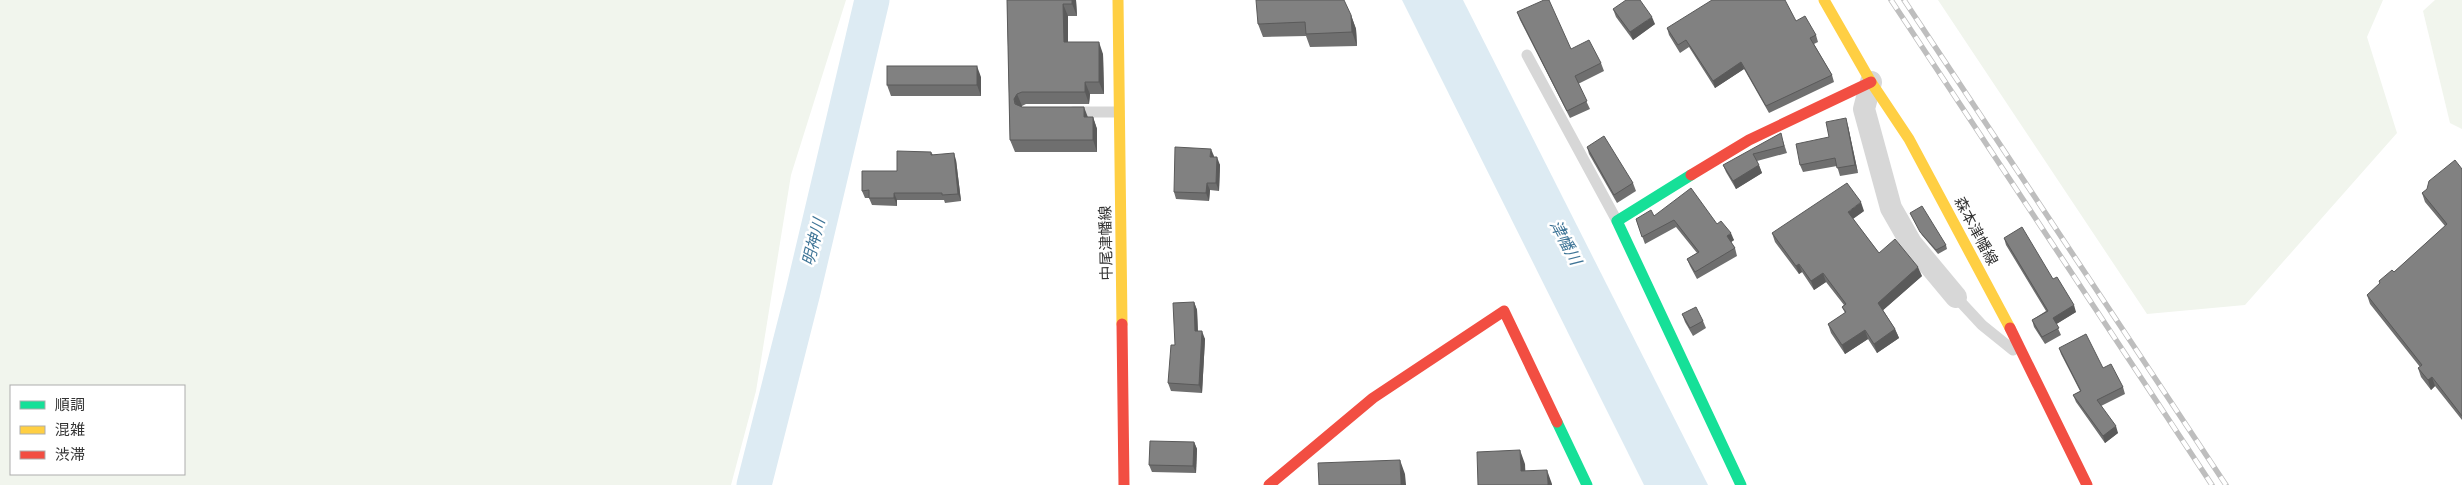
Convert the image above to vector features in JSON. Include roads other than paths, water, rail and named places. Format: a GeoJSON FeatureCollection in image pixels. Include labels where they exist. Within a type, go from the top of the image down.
{"type":"FeatureCollection","features":[{"type":"Feature","properties":{"kind":"street","name":"中尾津幡線"},"geometry":{"type":"LineString","coordinates":[[1118,0],[1124,485]]}},
{"type":"Feature","properties":{"kind":"street","name":"森本津幡線"},"geometry":{"type":"LineString","coordinates":[[1833,3],[1871,82],[1909,139],[2029,363],[2087,485]]}},
{"type":"Feature","properties":{"kind":"street"},"geometry":{"type":"LineString","coordinates":[[1741,485],[1617,221],[1749,140],[1871,82]]}},
{"type":"Feature","properties":{"kind":"street"},"geometry":{"type":"LineString","coordinates":[[1871,82],[1864,109],[1890,208],[1911,243],[1956,297]]}},
{"type":"Feature","properties":{"kind":"street"},"geometry":{"type":"LineString","coordinates":[[1269,485],[1373,398],[1504,311],[1588,485]]}},
{"type":"Feature","properties":{"kind":"lane"},"geometry":{"type":"LineString","coordinates":[[1527,55],[1617,221]]}},
{"type":"Feature","properties":{"kind":"lane"},"geometry":{"type":"LineString","coordinates":[[1063,112],[1118,112]]}},
{"type":"Feature","properties":{"kind":"lane"},"geometry":{"type":"LineString","coordinates":[[1956,297],[1982,325],[2029,363]]}},
{"type":"Feature","properties":{"kind":"water","name":"津幡川"},"geometry":{"type":"Polygon","coordinates":[[[1402,0],[1463,0],[1708,485],[1644,485],[1402,0]]]}},
{"type":"Feature","properties":{"kind":"waterway","name":"明神川"},"geometry":{"type":"LineString","coordinates":[[754,485],[803,292],[872,0]]}},
{"type":"Feature","properties":{"kind":"railway"},"geometry":{"type":"LineString","coordinates":[[1891,0],[2212,485]]}},
{"type":"Feature","properties":{"kind":"railway"},"geometry":{"type":"LineString","coordinates":[[1904,0],[2226,485]]}}]}
